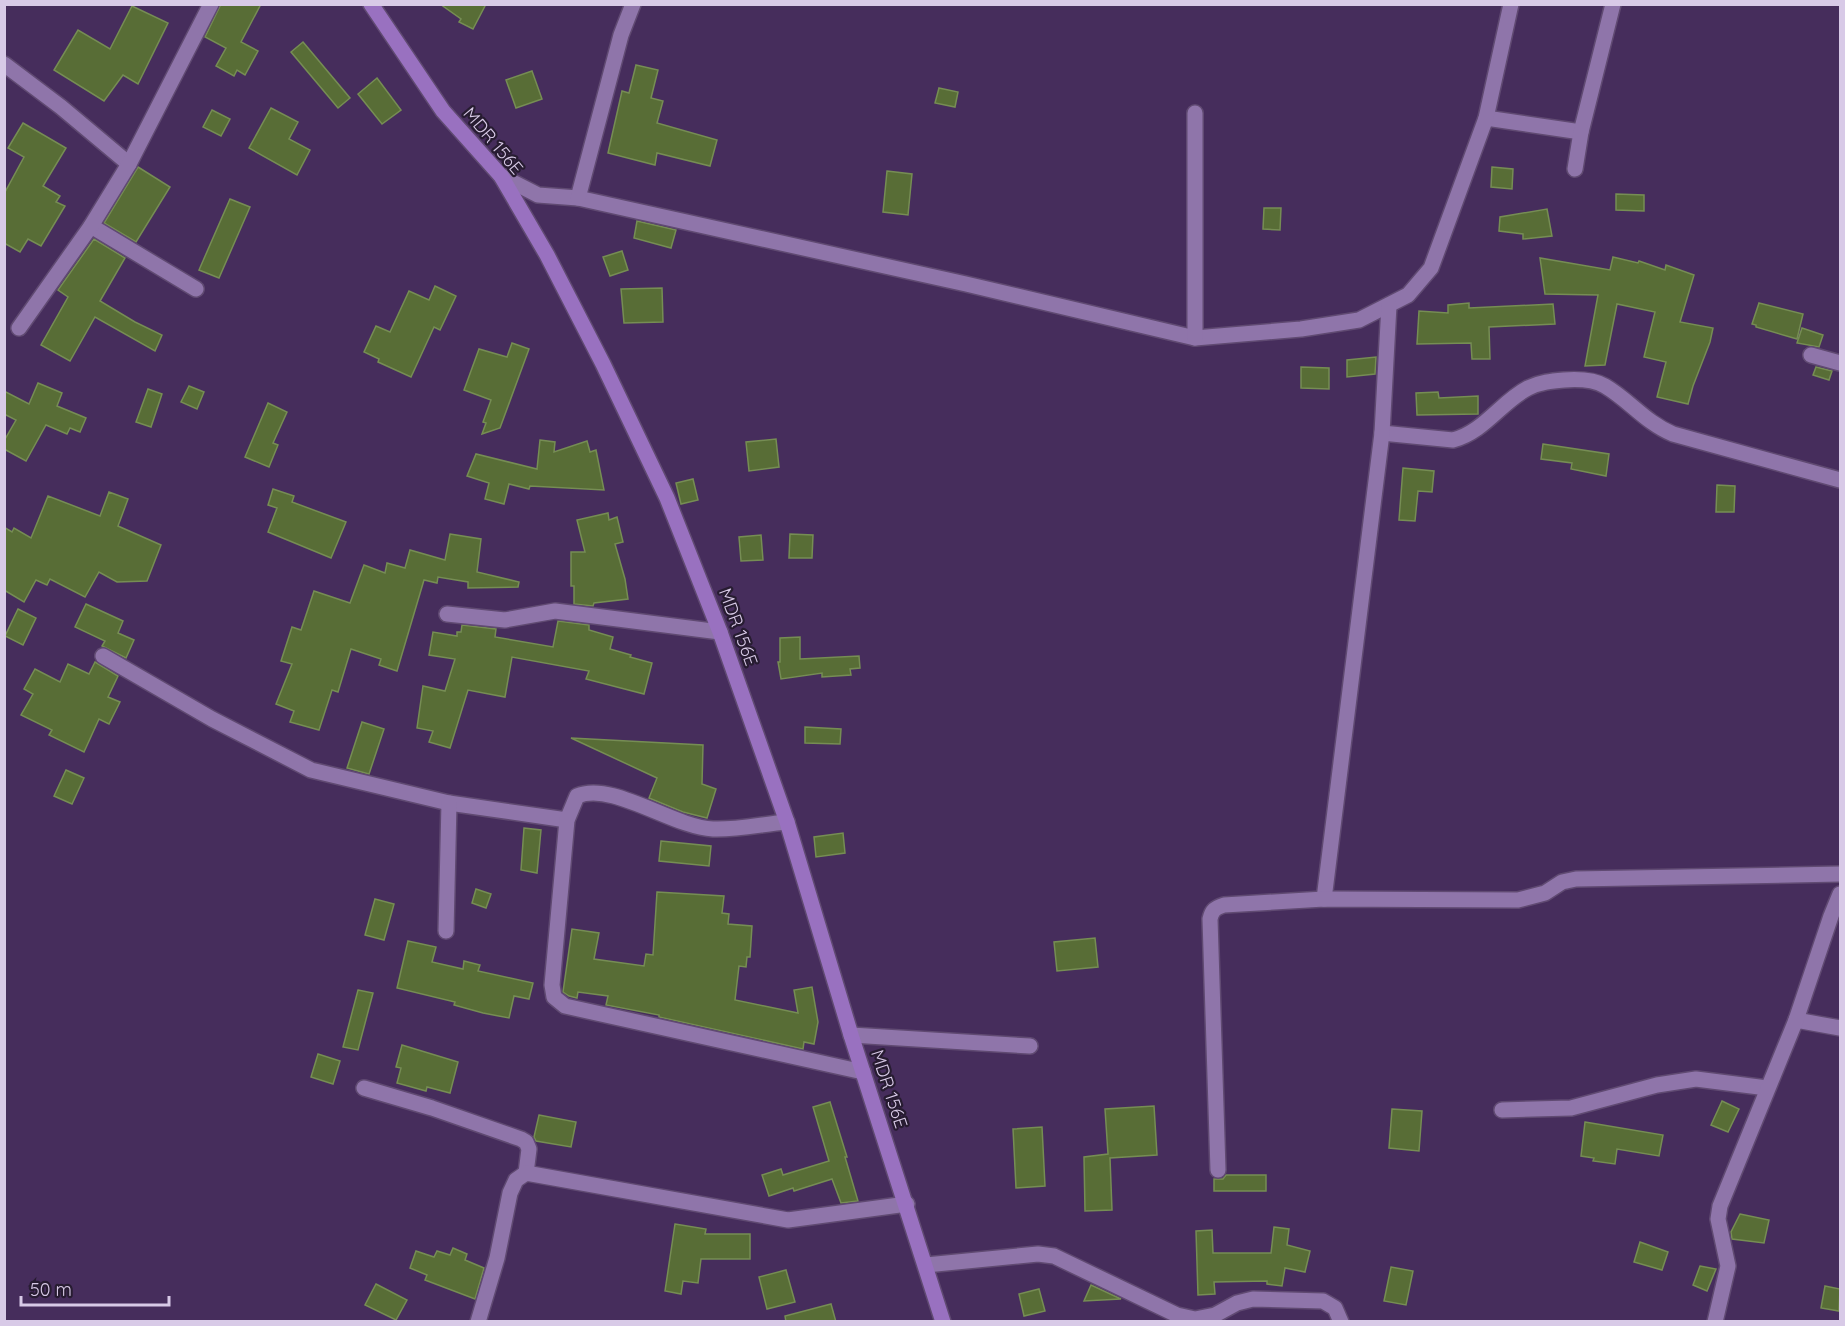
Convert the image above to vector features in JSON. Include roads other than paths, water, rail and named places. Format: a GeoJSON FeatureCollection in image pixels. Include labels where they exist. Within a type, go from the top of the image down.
{"type":"FeatureCollection","features":[{"type":"Feature","properties":{"kind":"main road","name":"MDR 156E"},"geometry":{"type":"LineString","coordinates":[[371,4],[443,111],[501,176],[547,255],[603,364],[667,498],[720,632],[787,822],[851,1035],[943,1322]]}},
{"type":"Feature","properties":{"kind":"street"},"geometry":{"type":"LineString","coordinates":[[19,328],[91,226],[129,164],[211,4]]}},
{"type":"Feature","properties":{"kind":"street"},"geometry":{"type":"LineString","coordinates":[[578,198],[621,35],[633,4]]}},
{"type":"Feature","properties":{"kind":"street"},"geometry":{"type":"LineString","coordinates":[[501,176],[537,195],[578,198],[966,284],[1195,338],[1301,329],[1359,320],[1408,295],[1431,268],[1486,118],[1511,4]]}},
{"type":"Feature","properties":{"kind":"street"},"geometry":{"type":"LineString","coordinates":[[1575,169],[1581,132],[1613,4]]}},
{"type":"Feature","properties":{"kind":"street"},"geometry":{"type":"LineString","coordinates":[[4,64],[61,107],[129,164]]}},
{"type":"Feature","properties":{"kind":"street"},"geometry":{"type":"LineString","coordinates":[[1195,113],[1195,338]]}},
{"type":"Feature","properties":{"kind":"street"},"geometry":{"type":"LineString","coordinates":[[1486,118],[1581,132]]}},
{"type":"Feature","properties":{"kind":"street"},"geometry":{"type":"LineString","coordinates":[[91,226],[196,289]]}},
{"type":"Feature","properties":{"kind":"street"},"geometry":{"type":"LineString","coordinates":[[1324,899],[1382,433],[1389,305]]}},
{"type":"Feature","properties":{"kind":"street"},"geometry":{"type":"LineString","coordinates":[[1811,355],[1840,363]]}},
{"type":"Feature","properties":{"kind":"street"},"geometry":{"type":"LineString","coordinates":[[1382,433],[1453,440],[1463,438],[1517,394],[1530,387],[1546,381],[1590,380],[1605,386],[1658,428],[1672,434],[1840,480]]}},
{"type":"Feature","properties":{"kind":"street"},"geometry":{"type":"LineString","coordinates":[[447,614],[505,620],[555,611],[720,632]]}},
{"type":"Feature","properties":{"kind":"street"},"geometry":{"type":"LineString","coordinates":[[103,656],[212,719],[310,770],[449,802],[567,820]]}},
{"type":"Feature","properties":{"kind":"street"},"geometry":{"type":"LineString","coordinates":[[787,822],[712,829],[687,823],[603,793],[587,791],[577,796],[567,820],[552,985],[554,997],[565,1006],[863,1072]]}},
{"type":"Feature","properties":{"kind":"street"},"geometry":{"type":"LineString","coordinates":[[446,932],[449,802]]}},
{"type":"Feature","properties":{"kind":"street"},"geometry":{"type":"LineString","coordinates":[[1218,1170],[1210,931],[1212,912],[1224,905],[1324,899],[1518,900],[1545,893],[1562,882],[1576,879],[1840,874]]}},
{"type":"Feature","properties":{"kind":"street"},"geometry":{"type":"LineString","coordinates":[[1715,1322],[1728,1266],[1718,1219],[1719,1206],[1796,1020],[1840,894]]}},
{"type":"Feature","properties":{"kind":"street"},"geometry":{"type":"LineString","coordinates":[[1796,1020],[1840,1028]]}},
{"type":"Feature","properties":{"kind":"street"},"geometry":{"type":"LineString","coordinates":[[851,1035],[1030,1046]]}},
{"type":"Feature","properties":{"kind":"street"},"geometry":{"type":"LineString","coordinates":[[1502,1110],[1571,1108],[1657,1085],[1696,1079],[1767,1089]]}},
{"type":"Feature","properties":{"kind":"street"},"geometry":{"type":"LineString","coordinates":[[364,1088],[432,1108],[521,1139],[526,1142],[529,1149],[526,1173]]}},
{"type":"Feature","properties":{"kind":"street"},"geometry":{"type":"LineString","coordinates":[[478,1322],[497,1258],[510,1193],[516,1180],[526,1173],[788,1220],[907,1204]]}},
{"type":"Feature","properties":{"kind":"street"},"geometry":{"type":"LineString","coordinates":[[926,1265],[1038,1254],[1054,1256],[1177,1315],[1195,1319],[1215,1315],[1237,1303],[1253,1299],[1323,1301],[1335,1308],[1341,1322]]}}]}
